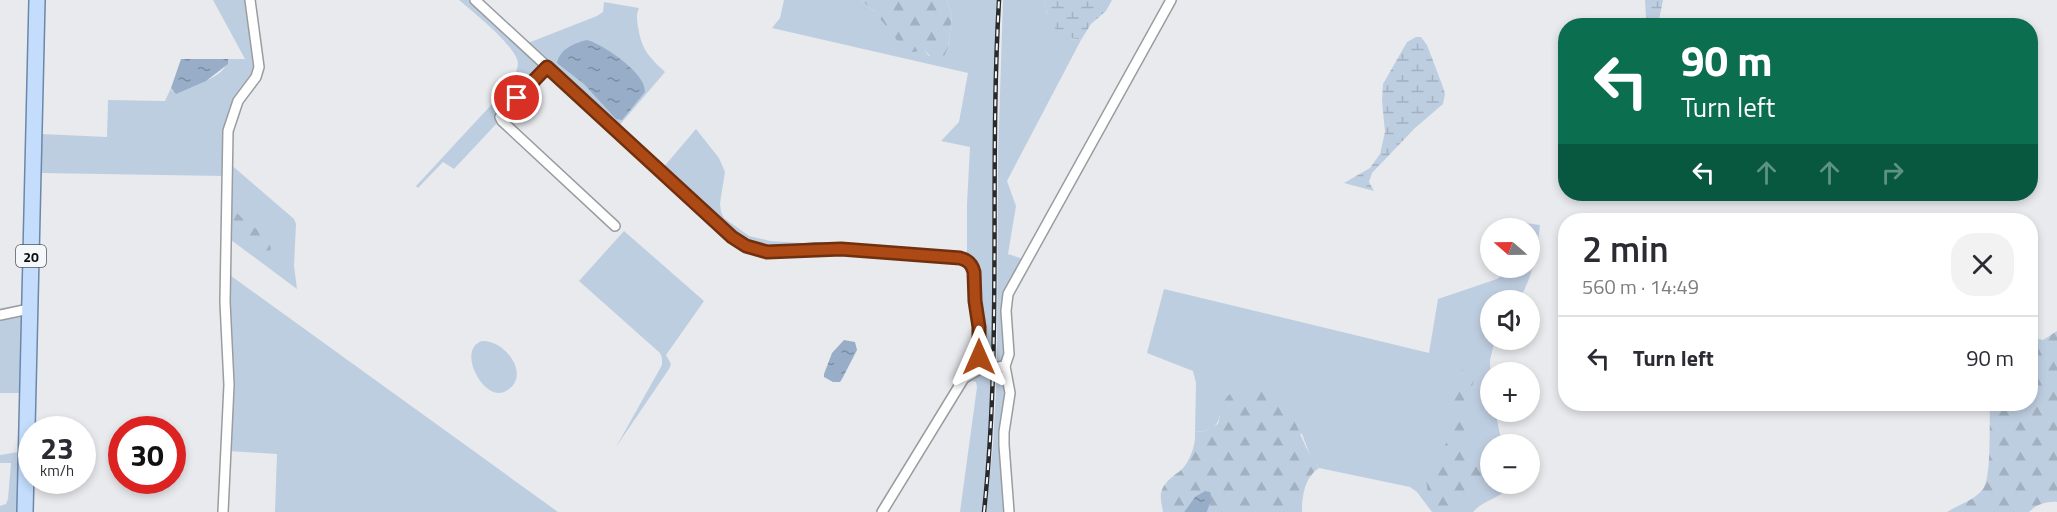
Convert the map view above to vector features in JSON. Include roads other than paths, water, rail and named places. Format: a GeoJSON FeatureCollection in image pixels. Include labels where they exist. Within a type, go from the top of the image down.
{"type":"FeatureCollection","features":[{"type":"Feature","properties":{"kind":"main road","name":"20"},"geometry":{"type":"LineString","coordinates":[[25,512],[37,0]]}},
{"type":"Feature","properties":{"kind":"street"},"geometry":{"type":"LineString","coordinates":[[223,512],[229,385],[226,366],[225,302],[228,131],[238,101],[256,77],[259,68],[250,0]]}},
{"type":"Feature","properties":{"kind":"street"},"geometry":{"type":"LineString","coordinates":[[475,0],[715,222],[746,246],[775,252],[841,249],[960,258],[967,261],[973,267],[974,272],[979,327],[978,351],[981,361],[990,368],[1005,366]]}},
{"type":"Feature","properties":{"kind":"street"},"geometry":{"type":"LineString","coordinates":[[1009,512],[1004,439],[1010,393],[1005,366],[1009,354],[1006,303],[1011,286],[1171,0]]}},
{"type":"Feature","properties":{"kind":"street"},"geometry":{"type":"LineString","coordinates":[[547,67],[500,117],[615,226]]}},
{"type":"Feature","properties":{"kind":"street"},"geometry":{"type":"LineString","coordinates":[[0,315],[29,309]]}},
{"type":"Feature","properties":{"kind":"street"},"geometry":{"type":"LineString","coordinates":[[882,512],[964,378],[978,351]]}},
{"type":"Feature","properties":{"kind":"street"},"geometry":{"type":"LineString","coordinates":[[964,378],[985,366]]}},
{"type":"Feature","properties":{"kind":"water"},"geometry":{"type":"Polygon","coordinates":[[[587,40],[603,47],[623,61],[644,85],[645,92],[622,120],[616,119],[584,84],[557,63],[561,54],[568,47],[587,40]]]}},
{"type":"Feature","properties":{"kind":"water"},"geometry":{"type":"Polygon","coordinates":[[[181,59],[228,59],[228,64],[206,81],[176,94],[171,88],[181,59]]]}},
{"type":"Feature","properties":{"kind":"water"},"geometry":{"type":"Polygon","coordinates":[[[844,340],[855,342],[857,350],[840,382],[833,382],[824,377],[824,374],[832,353],[844,340]]]}},
{"type":"Feature","properties":{"kind":"water"},"geometry":{"type":"Polygon","coordinates":[[[1205,491],[1210,492],[1212,498],[1207,512],[1184,512],[1195,497],[1205,491]]]}},
{"type":"Feature","properties":{"kind":"railway"},"geometry":{"type":"LineString","coordinates":[[984,512],[993,384],[995,128],[999,0]]}}]}
